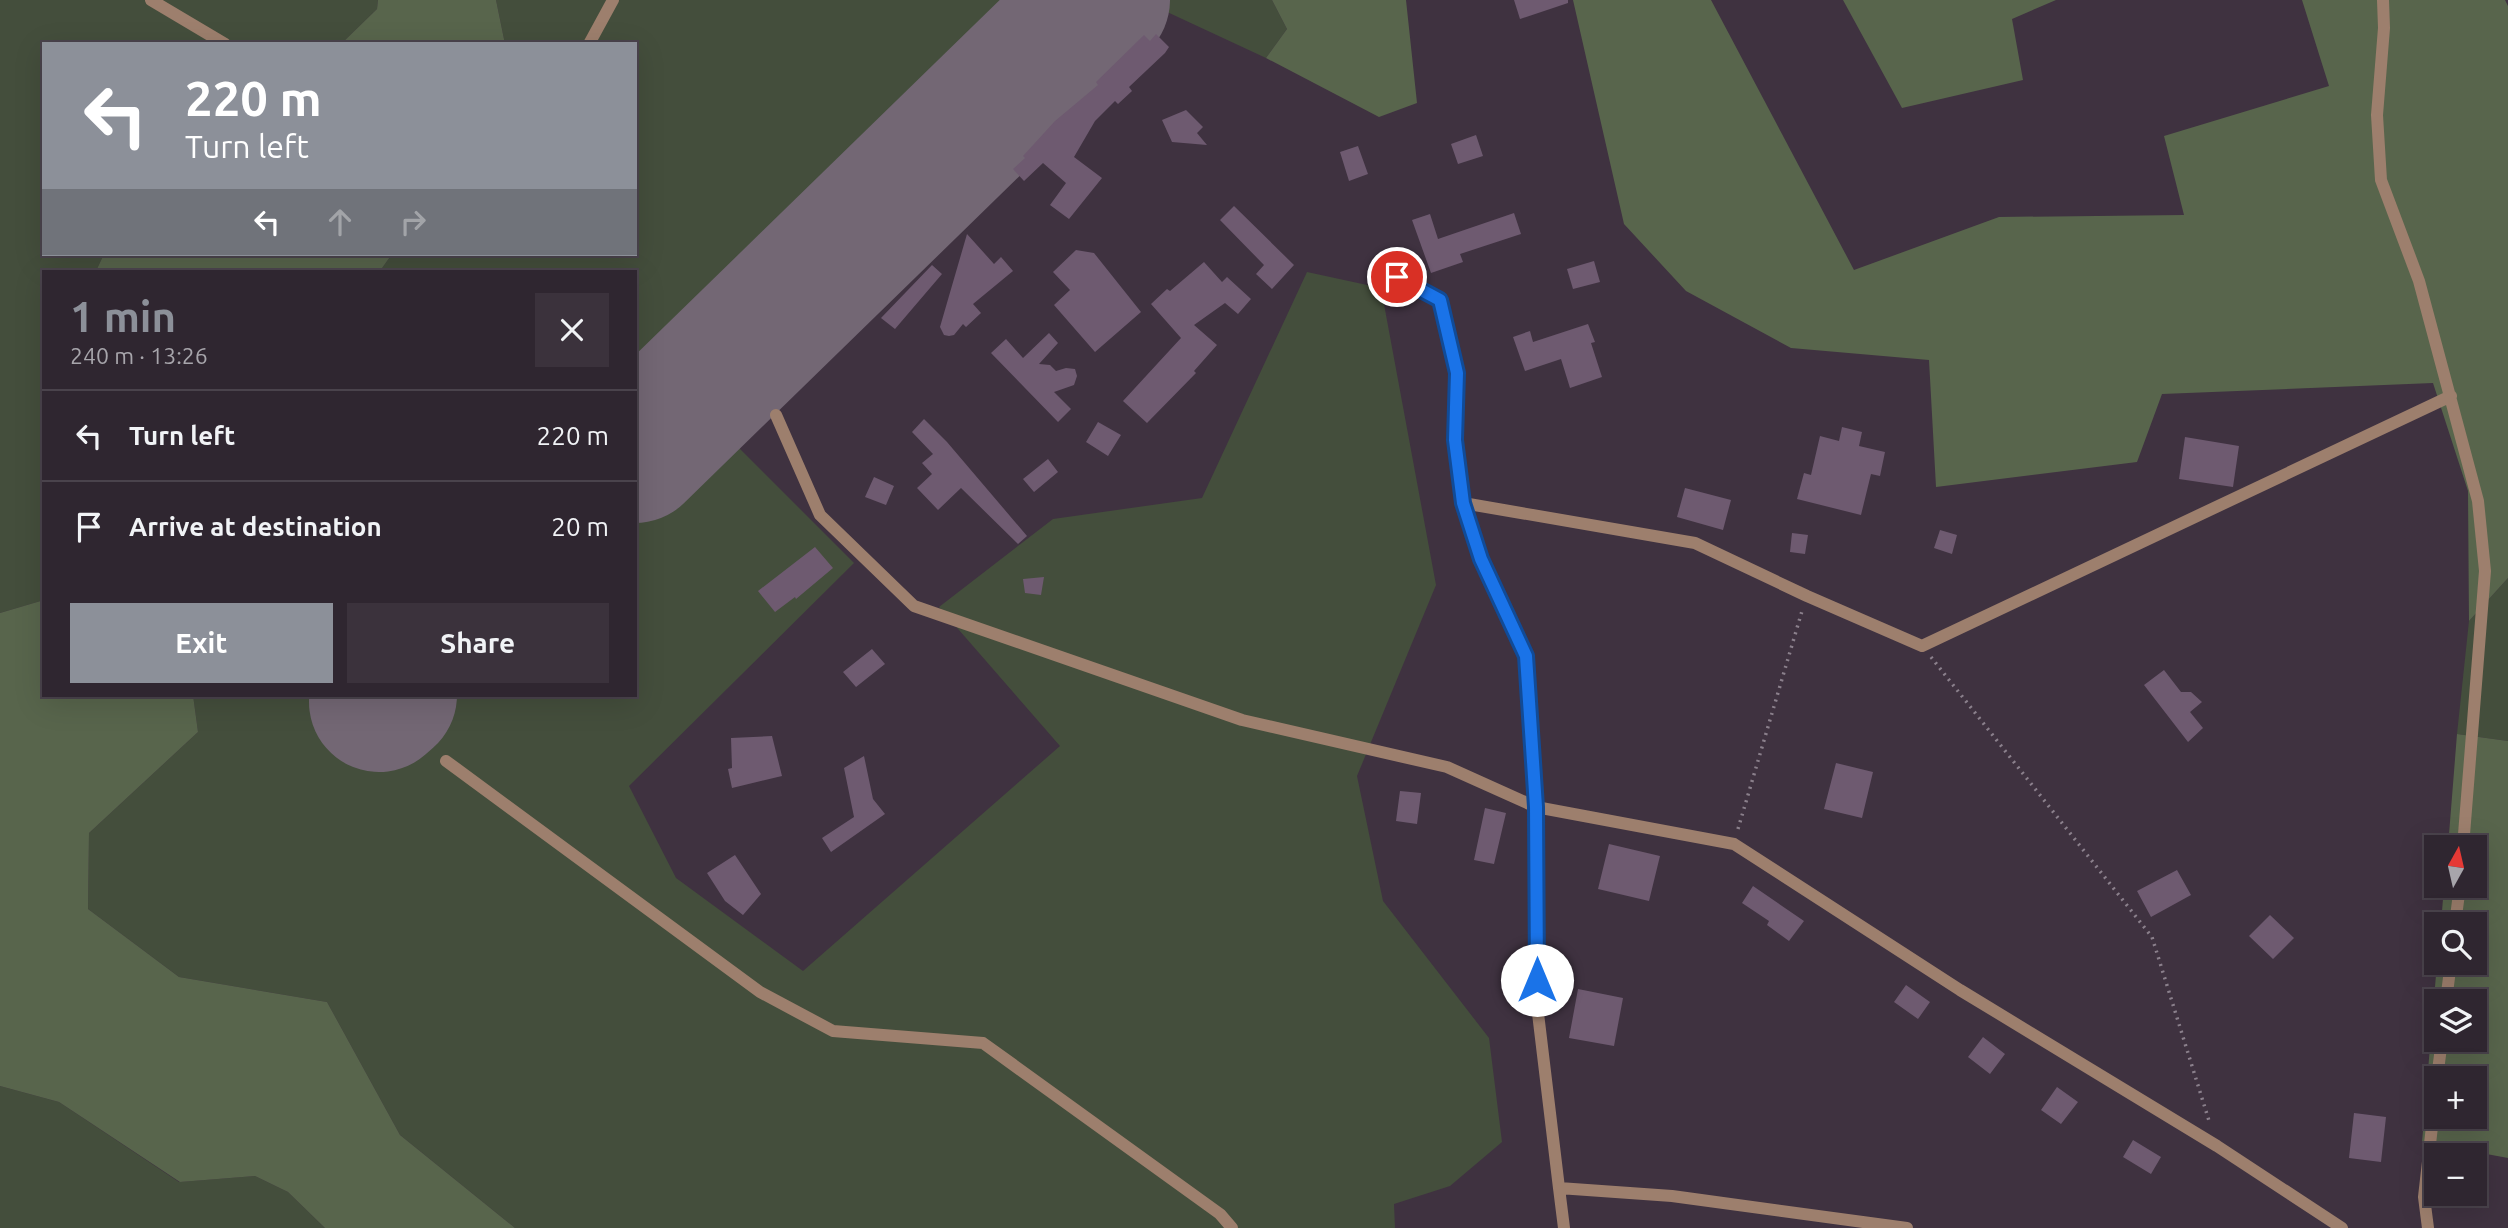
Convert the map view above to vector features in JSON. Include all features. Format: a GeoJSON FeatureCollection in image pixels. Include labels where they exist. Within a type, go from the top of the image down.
{"type":"FeatureCollection","features":[{"type":"Feature","properties":{"kind":"street"},"geometry":{"type":"LineString","coordinates":[[151,0],[222,42]]}},
{"type":"Feature","properties":{"kind":"street"},"geometry":{"type":"LineString","coordinates":[[590,42],[613,0]]}},
{"type":"Feature","properties":{"kind":"street"},"geometry":{"type":"LineString","coordinates":[[2383,0],[2384,28],[2377,115],[2381,180],[2419,281],[2478,501],[2484,571],[2464,835]]}},
{"type":"Feature","properties":{"kind":"street"},"geometry":{"type":"LineString","coordinates":[[1397,277],[1440,300],[1457,373],[1455,440],[1463,503],[1481,559],[1526,656],[1536,807],[1537,1005],[1564,1228]]}},
{"type":"Feature","properties":{"kind":"street"},"geometry":{"type":"LineString","coordinates":[[1463,503],[1695,543],[1922,646],[2451,396]]}},
{"type":"Feature","properties":{"kind":"street"},"geometry":{"type":"LineString","coordinates":[[776,415],[820,515],[915,606],[1242,720],[1447,768],[1536,807],[1734,844],[1961,990],[2217,1146],[2342,1228]]}},
{"type":"Feature","properties":{"kind":"street"},"geometry":{"type":"LineString","coordinates":[[446,761],[760,992],[833,1031],[983,1043],[1220,1214],[1232,1228]]}},
{"type":"Feature","properties":{"kind":"street"},"geometry":{"type":"LineString","coordinates":[[2428,1228],[2424,1197],[2432,1129]]}},
{"type":"Feature","properties":{"kind":"street"},"geometry":{"type":"LineString","coordinates":[[1559,1188],[1672,1196],[1908,1228]]}},
{"type":"Feature","properties":{"kind":"path"},"geometry":{"type":"LineString","coordinates":[[1734,844],[1807,596]]}},
{"type":"Feature","properties":{"kind":"path"},"geometry":{"type":"LineString","coordinates":[[1922,646],[2152,937],[2217,1146]]}},
{"type":"Feature","properties":{"kind":"green space"},"geometry":{"type":"Polygon","coordinates":[[[0,0],[378,0],[377,9],[343,42],[42,42],[42,256],[103,256],[96,270],[42,270],[42,601],[0,613],[0,0]]]}},
{"type":"Feature","properties":{"kind":"green space"},"geometry":{"type":"Polygon","coordinates":[[[378,0],[496,0],[505,42],[343,42],[377,9],[378,0]]]}},
{"type":"Feature","properties":{"kind":"green space"},"geometry":{"type":"Polygon","coordinates":[[[496,0],[1272,0],[1287,29],[1266,58],[1165,11],[728,437],[854,563],[629,786],[676,878],[803,971],[1060,746],[939,607],[1053,519],[1202,498],[1307,272],[1381,288],[1436,585],[1357,776],[1383,901],[1489,1038],[1502,1142],[1450,1186],[1394,1204],[1395,1228],[515,1228],[400,1135],[327,1002],[179,977],[88,909],[89,833],[198,732],[193,697],[637,697],[637,270],[381,270],[391,256],[637,256],[637,42],[505,42],[496,0]]]}},
{"type":"Feature","properties":{"kind":"green space"},"geometry":{"type":"Polygon","coordinates":[[[1272,0],[1406,0],[1417,103],[1379,117],[1266,58],[1287,29],[1272,0]]]}},
{"type":"Feature","properties":{"kind":"green space"},"geometry":{"type":"Polygon","coordinates":[[[1573,0],[1711,0],[1854,270],[1999,217],[2184,215],[2164,136],[2329,86],[2302,0],[2505,0],[2508,6],[2508,578],[2469,621],[2468,491],[2433,383],[2162,394],[2137,462],[1936,487],[1929,360],[1791,348],[1686,291],[1624,224],[1573,0]]]}},
{"type":"Feature","properties":{"kind":"green space"},"geometry":{"type":"Polygon","coordinates":[[[1843,0],[2056,0],[2012,19],[2023,80],[1902,108],[1843,0]]]}},
{"type":"Feature","properties":{"kind":"green space"},"geometry":{"type":"Polygon","coordinates":[[[103,256],[391,256],[381,270],[96,270],[103,256]]]}},
{"type":"Feature","properties":{"kind":"green space"},"geometry":{"type":"Polygon","coordinates":[[[2508,578],[2508,741],[2457,734],[2469,621],[2508,578]]]}},
{"type":"Feature","properties":{"kind":"green space"},"geometry":{"type":"Polygon","coordinates":[[[42,601],[42,697],[193,697],[198,732],[89,833],[88,909],[179,977],[327,1002],[400,1135],[515,1228],[325,1228],[288,1192],[255,1176],[180,1182],[59,1102],[0,1086],[0,613],[42,601]]]}},
{"type":"Feature","properties":{"kind":"green space"},"geometry":{"type":"Polygon","coordinates":[[[2457,734],[2508,741],[2508,1158],[2487,1154],[2487,1143],[2422,1142],[2424,1118],[2424,1129],[2487,1129],[2487,1066],[2428,1066],[2430,1052],[2487,1052],[2487,989],[2435,989],[2436,975],[2487,975],[2487,912],[2442,912],[2443,898],[2487,898],[2487,835],[2449,835],[2457,734]]]}},
{"type":"Feature","properties":{"kind":"green space"},"geometry":{"type":"Polygon","coordinates":[[[0,1086],[59,1102],[179,1182],[255,1176],[288,1192],[325,1228],[0,1228],[0,1086]]]}},
{"type":"Feature","properties":{"kind":"building"},"geometry":{"type":"Polygon","coordinates":[[[1514,0],[1568,0],[1568,3],[1520,19],[1514,0]]]}},
{"type":"Feature","properties":{"kind":"building"},"geometry":{"type":"Polygon","coordinates":[[[1156,34],[1169,47],[1165,53],[1129,87],[1132,91],[1118,104],[1115,101],[1095,121],[1074,157],[1102,178],[1069,219],[1050,205],[1066,183],[1043,163],[1024,181],[1013,169],[1055,121],[1098,85],[1096,82],[1144,35],[1150,41],[1156,34]]]}},
{"type":"Feature","properties":{"kind":"building"},"geometry":{"type":"Polygon","coordinates":[[[1186,110],[1203,127],[1197,133],[1207,145],[1172,142],[1162,120],[1186,110]]]}},
{"type":"Feature","properties":{"kind":"building"},"geometry":{"type":"Polygon","coordinates":[[[1476,135],[1483,156],[1458,164],[1451,144],[1476,135]]]}},
{"type":"Feature","properties":{"kind":"building"},"geometry":{"type":"Polygon","coordinates":[[[1358,146],[1368,174],[1349,181],[1340,152],[1358,146]]]}},
{"type":"Feature","properties":{"kind":"building"},"geometry":{"type":"Polygon","coordinates":[[[1234,206],[1294,265],[1272,289],[1256,274],[1264,265],[1220,220],[1234,206]]]}},
{"type":"Feature","properties":{"kind":"building"},"geometry":{"type":"Polygon","coordinates":[[[1514,213],[1521,234],[1460,254],[1463,262],[1431,273],[1412,220],[1430,214],[1438,239],[1514,213]]]}},
{"type":"Feature","properties":{"kind":"building"},"geometry":{"type":"Polygon","coordinates":[[[967,234],[994,264],[1001,257],[1013,271],[973,304],[981,313],[966,327],[963,324],[954,335],[944,335],[940,327],[967,234]]]}},
{"type":"Feature","properties":{"kind":"building"},"geometry":{"type":"Polygon","coordinates":[[[1076,250],[1094,253],[1141,312],[1095,352],[1054,305],[1070,290],[1053,272],[1076,250]]]}},
{"type":"Feature","properties":{"kind":"building"},"geometry":{"type":"Polygon","coordinates":[[[1594,261],[1600,282],[1573,289],[1567,269],[1594,261]]]}},
{"type":"Feature","properties":{"kind":"building"},"geometry":{"type":"Polygon","coordinates":[[[1204,262],[1222,282],[1227,277],[1251,299],[1238,314],[1225,303],[1194,325],[1217,345],[1194,371],[1196,373],[1147,423],[1123,401],[1181,338],[1151,304],[1204,262]]]}},
{"type":"Feature","properties":{"kind":"building"},"geometry":{"type":"Polygon","coordinates":[[[932,265],[942,274],[895,329],[881,318],[932,265]]]}},
{"type":"Feature","properties":{"kind":"building"},"geometry":{"type":"Polygon","coordinates":[[[1588,324],[1595,342],[1591,343],[1602,377],[1570,388],[1561,359],[1525,371],[1513,337],[1530,331],[1533,342],[1588,324]]]}},
{"type":"Feature","properties":{"kind":"building"},"geometry":{"type":"Polygon","coordinates":[[[1049,333],[1058,343],[1039,364],[1050,365],[1056,371],[1075,369],[1077,376],[1074,385],[1054,392],[1071,409],[1058,422],[991,353],[1006,339],[1023,358],[1049,333]]]}},
{"type":"Feature","properties":{"kind":"building"},"geometry":{"type":"Polygon","coordinates":[[[924,419],[1027,536],[1018,544],[961,488],[938,510],[917,488],[932,474],[922,463],[933,454],[912,432],[924,419]]]}},
{"type":"Feature","properties":{"kind":"building"},"geometry":{"type":"Polygon","coordinates":[[[1098,422],[1121,435],[1108,456],[1086,442],[1098,422]]]}},
{"type":"Feature","properties":{"kind":"building"},"geometry":{"type":"Polygon","coordinates":[[[1842,427],[1862,432],[1859,446],[1885,452],[1880,476],[1871,474],[1861,515],[1797,499],[1804,473],[1811,475],[1820,436],[1839,441],[1842,427]]]}},
{"type":"Feature","properties":{"kind":"building"},"geometry":{"type":"Polygon","coordinates":[[[2185,437],[2239,446],[2233,487],[2179,479],[2185,437]]]}},
{"type":"Feature","properties":{"kind":"building"},"geometry":{"type":"Polygon","coordinates":[[[1048,459],[1058,472],[1034,492],[1023,479],[1048,459]]]}},
{"type":"Feature","properties":{"kind":"building"},"geometry":{"type":"Polygon","coordinates":[[[874,477],[894,486],[886,505],[865,497],[874,477]]]}},
{"type":"Feature","properties":{"kind":"building"},"geometry":{"type":"Polygon","coordinates":[[[1685,488],[1731,500],[1723,530],[1677,517],[1685,488]]]}},
{"type":"Feature","properties":{"kind":"building"},"geometry":{"type":"Polygon","coordinates":[[[1940,530],[1957,535],[1952,554],[1934,548],[1940,530]]]}},
{"type":"Feature","properties":{"kind":"building"},"geometry":{"type":"Polygon","coordinates":[[[1792,533],[1808,535],[1805,554],[1790,552],[1792,533]]]}},
{"type":"Feature","properties":{"kind":"building"},"geometry":{"type":"Polygon","coordinates":[[[815,547],[833,568],[796,599],[795,597],[775,612],[758,591],[815,547]]]}},
{"type":"Feature","properties":{"kind":"building"},"geometry":{"type":"Polygon","coordinates":[[[1044,577],[1041,595],[1025,593],[1023,579],[1044,577]]]}},
{"type":"Feature","properties":{"kind":"building"},"geometry":{"type":"Polygon","coordinates":[[[872,649],[885,664],[856,687],[843,672],[872,649]]]}},
{"type":"Feature","properties":{"kind":"building"},"geometry":{"type":"Polygon","coordinates":[[[2164,670],[2181,692],[2191,692],[2202,702],[2190,712],[2203,728],[2188,742],[2144,685],[2164,670]]]}},
{"type":"Feature","properties":{"kind":"building"},"geometry":{"type":"Polygon","coordinates":[[[772,736],[782,776],[732,788],[728,769],[732,768],[731,738],[772,736]]]}},
{"type":"Feature","properties":{"kind":"building"},"geometry":{"type":"Polygon","coordinates":[[[864,756],[873,799],[885,814],[831,852],[822,838],[854,817],[844,768],[864,756]]]}},
{"type":"Feature","properties":{"kind":"building"},"geometry":{"type":"Polygon","coordinates":[[[1836,763],[1873,772],[1862,818],[1824,809],[1836,763]]]}},
{"type":"Feature","properties":{"kind":"building"},"geometry":{"type":"Polygon","coordinates":[[[1400,791],[1421,793],[1417,824],[1396,821],[1400,791]]]}},
{"type":"Feature","properties":{"kind":"building"},"geometry":{"type":"Polygon","coordinates":[[[1485,808],[1506,813],[1494,864],[1474,860],[1485,808]]]}},
{"type":"Feature","properties":{"kind":"building"},"geometry":{"type":"Polygon","coordinates":[[[1609,844],[1660,856],[1649,901],[1598,889],[1609,844]]]}},
{"type":"Feature","properties":{"kind":"building"},"geometry":{"type":"Polygon","coordinates":[[[735,855],[761,894],[743,915],[725,901],[707,873],[735,855]]]}},
{"type":"Feature","properties":{"kind":"building"},"geometry":{"type":"Polygon","coordinates":[[[2177,870],[2191,895],[2151,917],[2137,891],[2177,870]]]}},
{"type":"Feature","properties":{"kind":"building"},"geometry":{"type":"Polygon","coordinates":[[[1753,886],[1804,921],[1789,941],[1767,925],[1769,921],[1742,903],[1753,886]]]}},
{"type":"Feature","properties":{"kind":"building"},"geometry":{"type":"Polygon","coordinates":[[[2270,915],[2294,938],[2273,959],[2249,936],[2270,915]]]}},
{"type":"Feature","properties":{"kind":"building"},"geometry":{"type":"Polygon","coordinates":[[[1906,985],[1930,1002],[1918,1019],[1894,1002],[1906,985]]]}},
{"type":"Feature","properties":{"kind":"building"},"geometry":{"type":"Polygon","coordinates":[[[1578,989],[1623,998],[1614,1046],[1569,1038],[1578,989]]]}},
{"type":"Feature","properties":{"kind":"building"},"geometry":{"type":"Polygon","coordinates":[[[1983,1037],[2005,1054],[1990,1074],[1968,1057],[1983,1037]]]}},
{"type":"Feature","properties":{"kind":"building"},"geometry":{"type":"Polygon","coordinates":[[[2057,1087],[2078,1102],[2061,1124],[2041,1110],[2057,1087]]]}},
{"type":"Feature","properties":{"kind":"building"},"geometry":{"type":"Polygon","coordinates":[[[2354,1113],[2386,1117],[2381,1162],[2349,1158],[2354,1113]]]}},
{"type":"Feature","properties":{"kind":"building"},"geometry":{"type":"Polygon","coordinates":[[[2133,1140],[2161,1157],[2151,1174],[2123,1157],[2133,1140]]]}},
{"type":"Feature","properties":{"kind":"runway"},"geometry":{"type":"LineString","coordinates":[[637,451],[1100,0]]}},
{"type":"Feature","properties":{"kind":"runway"},"geometry":{"type":"LineString","coordinates":[[379,702],[385,697]]}},
{"type":"Feature","properties":{"kind":"route"},"geometry":{"type":"LineString","coordinates":[[1397,277],[1440,300],[1457,373],[1455,440],[1463,503],[1481,559],[1526,656],[1536,807],[1537,980]]}}]}
